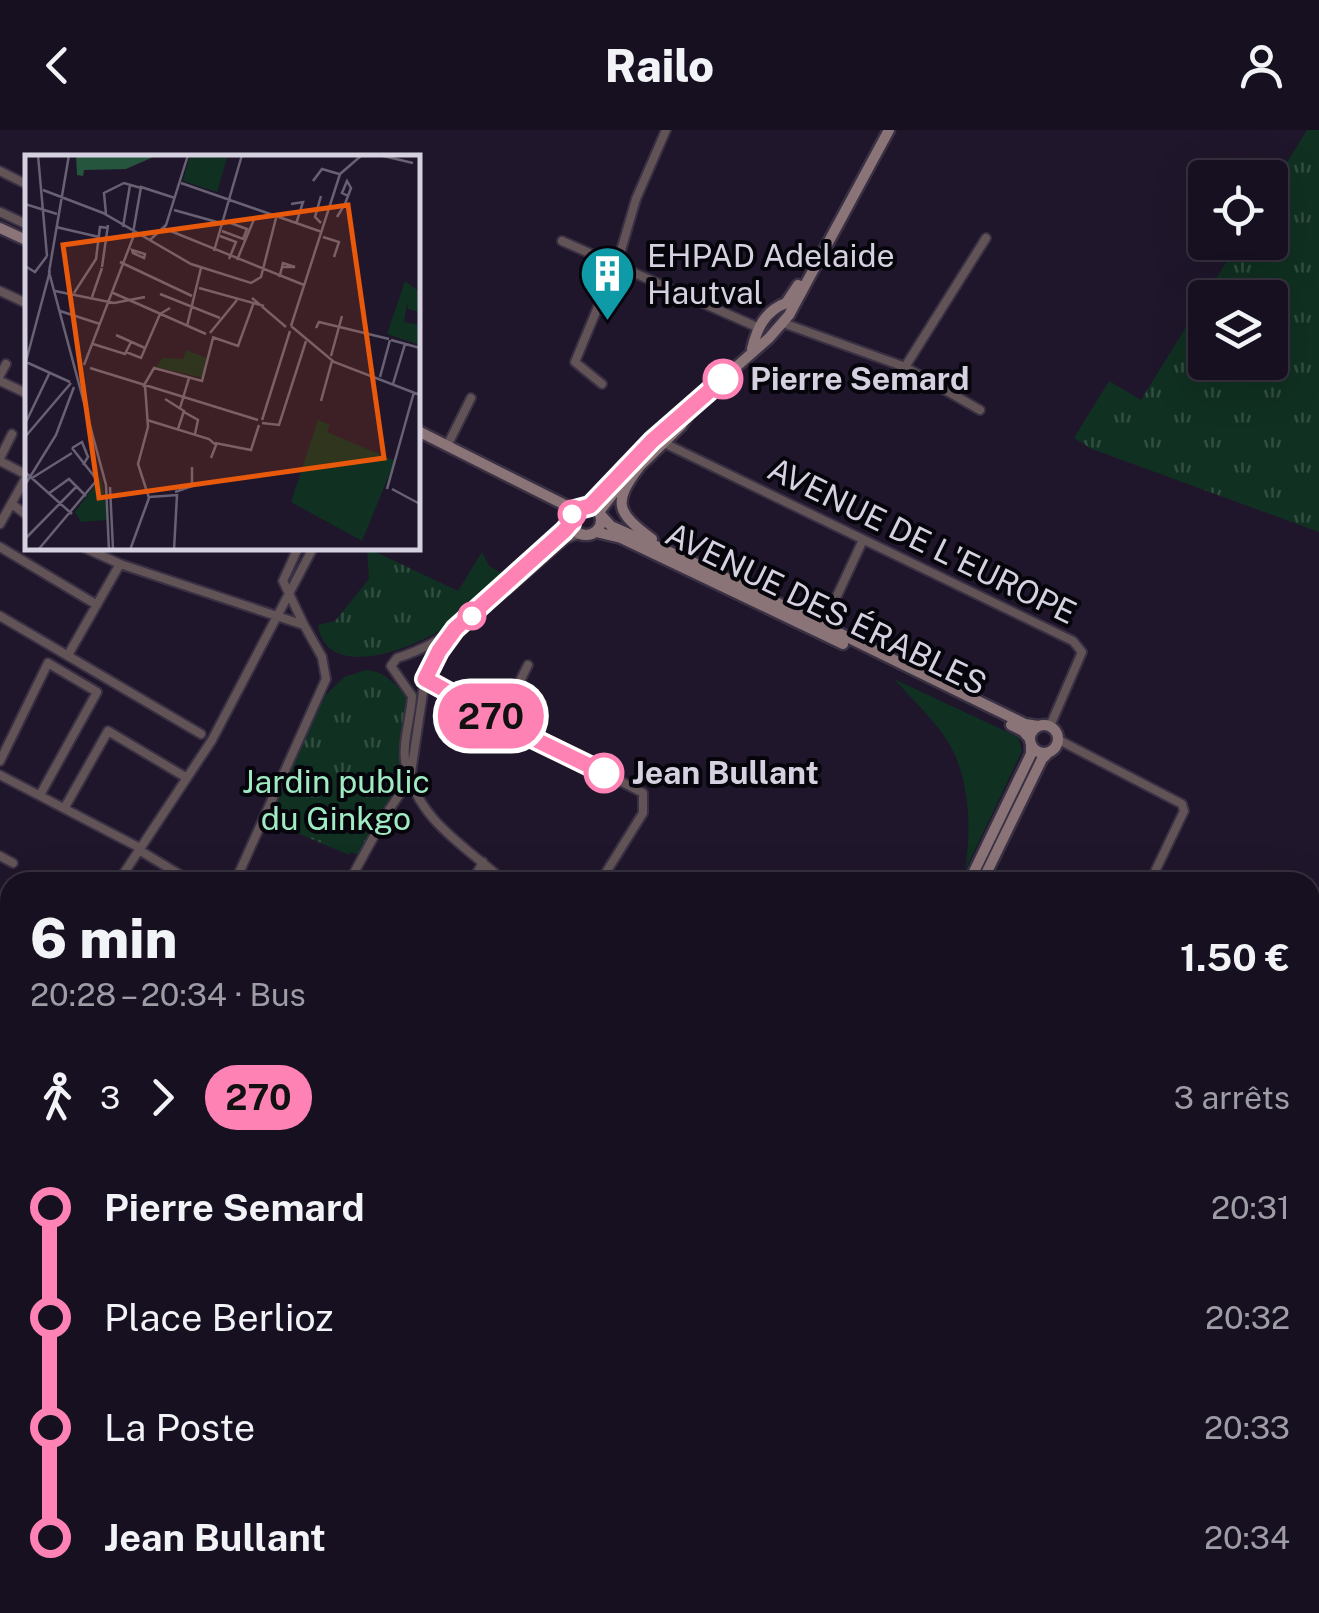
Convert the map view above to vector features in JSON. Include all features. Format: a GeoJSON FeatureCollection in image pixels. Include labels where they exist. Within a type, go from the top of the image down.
{"type":"FeatureCollection","features":[{"type":"Feature","properties":{"kind":"main road"},"geometry":{"type":"LineString","coordinates":[[760,333],[782,323],[886,130]]}},
{"type":"Feature","properties":{"kind":"main road"},"geometry":{"type":"LineString","coordinates":[[0,228],[25,240]]}},
{"type":"Feature","properties":{"kind":"main road"},"geometry":{"type":"LineString","coordinates":[[597,511],[652,441],[752,351],[780,304],[788,306]]}},
{"type":"Feature","properties":{"kind":"main road"},"geometry":{"type":"LineString","coordinates":[[597,511],[664,443],[692,408]]}},
{"type":"Feature","properties":{"kind":"main road"},"geometry":{"type":"LineString","coordinates":[[420,433],[575,510],[597,511]]}},
{"type":"Feature","properties":{"kind":"main road","name":"AVENUE DES ÉRABLES"},"geometry":{"type":"LineString","coordinates":[[640,466],[620,496],[625,516],[650,538],[1025,724],[1044,726]]}},
{"type":"Feature","properties":{"kind":"main road"},"geometry":{"type":"LineString","coordinates":[[575,510],[571,523],[579,534],[596,532],[601,524],[597,511]]}},
{"type":"Feature","properties":{"kind":"main road","name":"AVENUE DES ÉRABLES"},"geometry":{"type":"LineString","coordinates":[[597,511],[611,526],[706,568]]}},
{"type":"Feature","properties":{"kind":"main road","name":"AVENUE DES ÉRABLES"},"geometry":{"type":"LineString","coordinates":[[596,532],[621,538],[834,639],[1023,731],[1030,743]]}},
{"type":"Feature","properties":{"kind":"main road"},"geometry":{"type":"LineString","coordinates":[[974,872],[1031,754],[1030,743],[1044,726],[1057,732],[1058,740],[1042,759],[987,872]]}},
{"type":"Feature","properties":{"kind":"main road"},"geometry":{"type":"LineString","coordinates":[[1030,743],[1038,752],[1048,753]]}},
{"type":"Feature","properties":{"kind":"street"},"geometry":{"type":"LineString","coordinates":[[602,384],[575,362],[666,130]]}},
{"type":"Feature","properties":{"kind":"street"},"geometry":{"type":"LineString","coordinates":[[1,174],[25,184]]}},
{"type":"Feature","properties":{"kind":"street"},"geometry":{"type":"LineString","coordinates":[[0,212],[25,224]]}},
{"type":"Feature","properties":{"kind":"street"},"geometry":{"type":"LineString","coordinates":[[905,367],[986,238]]}},
{"type":"Feature","properties":{"kind":"street"},"geometry":{"type":"LineString","coordinates":[[562,241],[760,333]]}},
{"type":"Feature","properties":{"kind":"street"},"geometry":{"type":"LineString","coordinates":[[0,291],[25,303]]}},
{"type":"Feature","properties":{"kind":"street"},"geometry":{"type":"LineString","coordinates":[[782,323],[905,367],[980,410]]}},
{"type":"Feature","properties":{"kind":"street"},"geometry":{"type":"LineString","coordinates":[[6,364],[0,378],[25,392]]}},
{"type":"Feature","properties":{"kind":"street"},"geometry":{"type":"LineString","coordinates":[[447,446],[471,398]]}},
{"type":"Feature","properties":{"kind":"street"},"geometry":{"type":"LineString","coordinates":[[12,434],[0,459],[25,473]]}},
{"type":"Feature","properties":{"kind":"street","name":"AVENUE DE L'EUROPE"},"geometry":{"type":"LineString","coordinates":[[664,443],[1080,646],[1082,652],[1044,726]]}},
{"type":"Feature","properties":{"kind":"street"},"geometry":{"type":"LineString","coordinates":[[0,524],[25,478]]}},
{"type":"Feature","properties":{"kind":"street"},"geometry":{"type":"LineString","coordinates":[[12,504],[25,514]]}},
{"type":"Feature","properties":{"kind":"street"},"geometry":{"type":"LineString","coordinates":[[474,615],[484,600],[571,523]]}},
{"type":"Feature","properties":{"kind":"street"},"geometry":{"type":"LineString","coordinates":[[494,872],[434,822],[411,777],[405,758],[412,696],[391,668],[394,660],[455,629],[566,539],[579,534]]}},
{"type":"Feature","properties":{"kind":"street"},"geometry":{"type":"LineString","coordinates":[[823,626],[863,540]]}},
{"type":"Feature","properties":{"kind":"street"},"geometry":{"type":"LineString","coordinates":[[0,548],[97,605]]}},
{"type":"Feature","properties":{"kind":"street"},"geometry":{"type":"LineString","coordinates":[[88,550],[120,564],[304,624]]}},
{"type":"Feature","properties":{"kind":"street"},"geometry":{"type":"LineString","coordinates":[[239,872],[326,679],[322,657],[283,581],[297,550]]}},
{"type":"Feature","properties":{"kind":"street"},"geometry":{"type":"LineString","coordinates":[[125,872],[212,740],[312,550]]}},
{"type":"Feature","properties":{"kind":"street"},"geometry":{"type":"LineString","coordinates":[[68,655],[120,564]]}},
{"type":"Feature","properties":{"kind":"street"},"geometry":{"type":"LineString","coordinates":[[0,616],[201,734]]}},
{"type":"Feature","properties":{"kind":"street"},"geometry":{"type":"LineString","coordinates":[[354,872],[411,777],[425,679],[455,629]]}},
{"type":"Feature","properties":{"kind":"street"},"geometry":{"type":"LineString","coordinates":[[0,761],[48,663],[97,692],[40,794]]}},
{"type":"Feature","properties":{"kind":"street"},"geometry":{"type":"LineString","coordinates":[[500,721],[528,665]]}},
{"type":"Feature","properties":{"kind":"street"},"geometry":{"type":"LineString","coordinates":[[404,684],[417,688],[425,679]]}},
{"type":"Feature","properties":{"kind":"street"},"geometry":{"type":"LineString","coordinates":[[425,679],[642,793],[642,813],[606,872]]}},
{"type":"Feature","properties":{"kind":"street"},"geometry":{"type":"LineString","coordinates":[[64,807],[108,731],[187,778]]}},
{"type":"Feature","properties":{"kind":"street"},"geometry":{"type":"LineString","coordinates":[[1058,740],[1182,804],[1184,811],[1155,872]]}},
{"type":"Feature","properties":{"kind":"street"},"geometry":{"type":"LineString","coordinates":[[0,790],[3,776],[176,872]]}},
{"type":"Feature","properties":{"kind":"street"},"geometry":{"type":"LineString","coordinates":[[0,856],[14,863]]}},
{"type":"Feature","properties":{"kind":"street"},"geometry":{"type":"LineString","coordinates":[[478,872],[483,862]]}},
{"type":"Feature","properties":{"kind":"green space"},"geometry":{"type":"Polygon","coordinates":[[[1307,130],[1319,130],[1319,532],[1092,449],[1074,438],[1109,381],[1141,400],[1188,324],[1188,380],[1288,380],[1288,280],[1215,280],[1227,260],[1288,260],[1288,161],[1307,130]]]}},
{"type":"Feature","properties":{"kind":"green space"},"geometry":{"type":"Polygon","coordinates":[[[367,550],[458,591],[482,552],[489,566],[505,575],[458,618],[419,641],[377,655],[356,657],[338,653],[325,643],[318,625],[335,621],[369,579],[367,550]]]}},
{"type":"Feature","properties":{"kind":"green space","name":"Jardin public du Ginkgo"},"geometry":{"type":"Polygon","coordinates":[[[366,670],[384,676],[407,696],[397,787],[358,855],[349,855],[267,820],[325,696],[344,677],[366,670]]]}},
{"type":"Feature","properties":{"kind":"green space"},"geometry":{"type":"Polygon","coordinates":[[[894,679],[1018,737],[1022,751],[965,871],[967,799],[958,764],[942,733],[894,679]]]}},
{"type":"Feature","properties":{"kind":"bus line","name":"270"},"geometry":{"type":"LineString","coordinates":[[604,773],[425,679],[455,629],[564,531],[575,510],[590,506],[652,441],[723,379]]}},
{"type":"Feature","properties":{"kind":"place","name":"EHPAD Adelaide Hautval"},"geometry":{"type":"Point","coordinates":[608,323]}},
{"type":"Feature","properties":{"kind":"place","name":"Pierre Semard"},"geometry":{"type":"Point","coordinates":[723,379]}},
{"type":"Feature","properties":{"kind":"place","name":"Jean Bullant"},"geometry":{"type":"Point","coordinates":[604,773]}}]}
